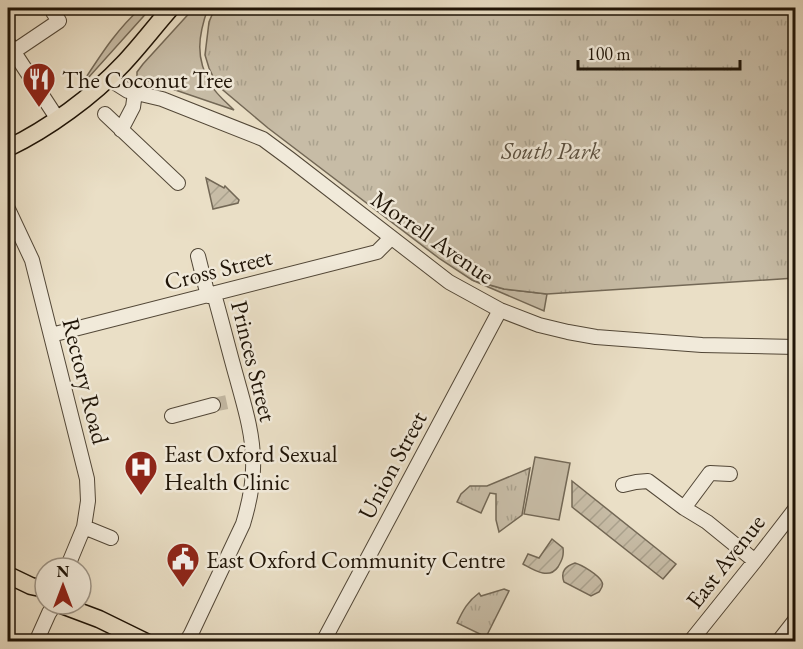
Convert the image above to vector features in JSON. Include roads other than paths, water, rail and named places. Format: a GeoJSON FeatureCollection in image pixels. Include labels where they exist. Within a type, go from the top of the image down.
{"type":"FeatureCollection","features":[{"type":"Feature","properties":{"kind":"main road"},"geometry":{"type":"LineString","coordinates":[[8,147],[41,129],[97,90],[126,62],[171,8]]}},
{"type":"Feature","properties":{"kind":"main road"},"geometry":{"type":"LineString","coordinates":[[8,575],[33,586]]}},
{"type":"Feature","properties":{"kind":"main road"},"geometry":{"type":"LineString","coordinates":[[93,615],[146,642]]}},
{"type":"Feature","properties":{"kind":"main road"},"geometry":{"type":"LineString","coordinates":[[91,616],[99,619]]}},
{"type":"Feature","properties":{"kind":"street"},"geometry":{"type":"LineString","coordinates":[[53,12],[59,21],[10,47],[57,118]]}},
{"type":"Feature","properties":{"kind":"street","name":"Morrell Avenue"},"geometry":{"type":"LineString","coordinates":[[109,79],[123,89],[162,99],[263,139],[449,282],[500,310],[539,325],[596,337],[702,345],[795,347]]}},
{"type":"Feature","properties":{"kind":"street"},"geometry":{"type":"LineString","coordinates":[[121,130],[133,107],[135,93]]}},
{"type":"Feature","properties":{"kind":"street"},"geometry":{"type":"LineString","coordinates":[[105,114],[178,183]]}},
{"type":"Feature","properties":{"kind":"street","name":"Rectory Road"},"geometry":{"type":"LineString","coordinates":[[8,209],[32,260],[87,478],[88,501],[84,527],[72,556]]}},
{"type":"Feature","properties":{"kind":"street","name":"Cross Street"},"geometry":{"type":"LineString","coordinates":[[51,335],[377,252],[391,238]]}},
{"type":"Feature","properties":{"kind":"street","name":"Princes Street"},"geometry":{"type":"LineString","coordinates":[[186,642],[248,510],[253,480],[251,440],[242,398],[198,256]]}},
{"type":"Feature","properties":{"kind":"street","name":"Union Street"},"geometry":{"type":"LineString","coordinates":[[323,642],[500,310]]}},
{"type":"Feature","properties":{"kind":"street"},"geometry":{"type":"LineString","coordinates":[[227,402],[242,398]]}},
{"type":"Feature","properties":{"kind":"street"},"geometry":{"type":"LineString","coordinates":[[172,416],[213,405]]}},
{"type":"Feature","properties":{"kind":"street"},"geometry":{"type":"LineString","coordinates":[[684,508],[710,473],[730,474]]}},
{"type":"Feature","properties":{"kind":"street"},"geometry":{"type":"LineString","coordinates":[[623,485],[648,481],[707,522],[755,561]]}},
{"type":"Feature","properties":{"kind":"street","name":"East Avenue"},"geometry":{"type":"LineString","coordinates":[[690,642],[795,508]]}},
{"type":"Feature","properties":{"kind":"street"},"geometry":{"type":"LineString","coordinates":[[84,527],[111,538]]}},
{"type":"Feature","properties":{"kind":"street"},"geometry":{"type":"LineString","coordinates":[[36,642],[48,616]]}},
{"type":"Feature","properties":{"kind":"street"},"geometry":{"type":"LineString","coordinates":[[778,642],[795,620]]}},
{"type":"Feature","properties":{"kind":"tunnel"},"geometry":{"type":"LineString","coordinates":[[213,405],[227,402]]}},
{"type":"Feature","properties":{"kind":"place","name":"The Coconut Tree"},"geometry":{"type":"Point","coordinates":[39,108]}},
{"type":"Feature","properties":{"kind":"place","name":"East Oxford Sexual Health Clinic"},"geometry":{"type":"Point","coordinates":[141,496]}},
{"type":"Feature","properties":{"kind":"place","name":"East Oxford Community Centre"},"geometry":{"type":"Point","coordinates":[183,588]}},
{"type":"Feature","properties":{"kind":"park label","name":"South Park"},"geometry":{"type":"Point","coordinates":[551,150]}}]}
